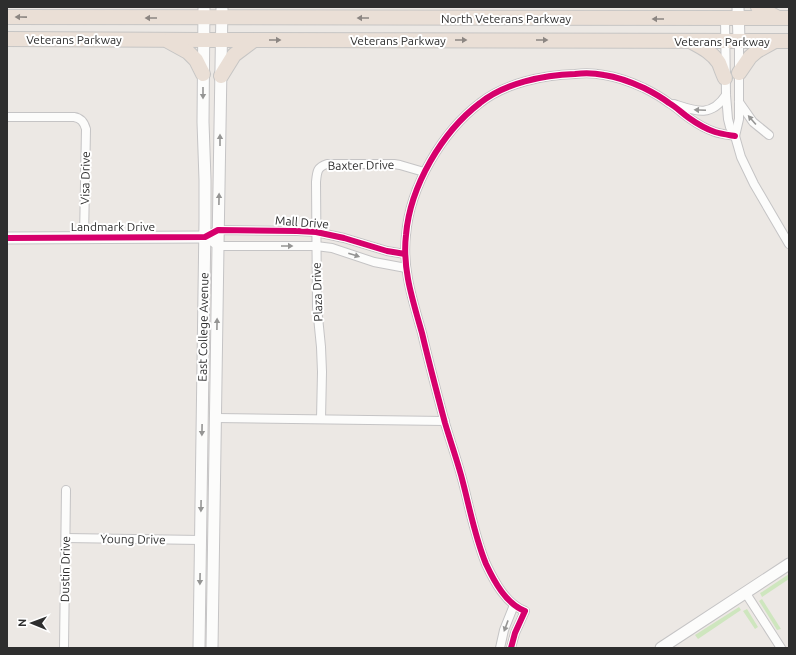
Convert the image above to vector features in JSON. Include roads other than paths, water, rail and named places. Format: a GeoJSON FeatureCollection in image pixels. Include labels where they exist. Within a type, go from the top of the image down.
{"type":"FeatureCollection","features":[{"type":"Feature","properties":{"kind":"highway"},"geometry":{"type":"LineString","coordinates":[[176,18],[187,7]]}},
{"type":"Feature","properties":{"kind":"highway"},"geometry":{"type":"LineString","coordinates":[[242,7],[255,17]]}},
{"type":"Feature","properties":{"kind":"highway"},"geometry":{"type":"LineString","coordinates":[[687,19],[706,7]]}},
{"type":"Feature","properties":{"kind":"highway"},"geometry":{"type":"LineString","coordinates":[[758,7],[784,18]]}},
{"type":"Feature","properties":{"kind":"highway","name":"Veterans Parkway"},"geometry":{"type":"LineString","coordinates":[[7,17],[176,18],[204,12],[222,12]]}},
{"type":"Feature","properties":{"kind":"highway","name":"North Veterans Parkway"},"geometry":{"type":"LineString","coordinates":[[222,12],[255,17],[687,19],[731,13],[784,18]]}},
{"type":"Feature","properties":{"kind":"highway","name":"Veterans Parkway"},"geometry":{"type":"LineString","coordinates":[[7,39],[782,41]]}},
{"type":"Feature","properties":{"kind":"highway"},"geometry":{"type":"LineString","coordinates":[[166,40],[188,52],[196,60],[203,74]]}},
{"type":"Feature","properties":{"kind":"highway"},"geometry":{"type":"LineString","coordinates":[[221,76],[234,55],[254,40]]}},
{"type":"Feature","properties":{"kind":"highway"},"geometry":{"type":"LineString","coordinates":[[690,41],[707,50],[712,55],[726,78]]}},
{"type":"Feature","properties":{"kind":"highway"},"geometry":{"type":"LineString","coordinates":[[739,73],[750,57],[757,51],[782,41]]}},
{"type":"Feature","properties":{"kind":"main road","name":"East College Avenue"},"geometry":{"type":"LineString","coordinates":[[199,648],[201,540],[200,407],[205,237],[203,122],[204,12]]}},
{"type":"Feature","properties":{"kind":"main road","name":"East College Avenue"},"geometry":{"type":"LineString","coordinates":[[212,648],[222,12]]}},
{"type":"Feature","properties":{"kind":"main road"},"geometry":{"type":"LineString","coordinates":[[731,13],[732,41]]}},
{"type":"Feature","properties":{"kind":"main road","name":"Landmark Drive"},"geometry":{"type":"LineString","coordinates":[[7,238],[205,237]]}},
{"type":"Feature","properties":{"kind":"main road"},"geometry":{"type":"LineString","coordinates":[[200,407],[207,410],[210,419],[211,464],[215,484]]}},
{"type":"Feature","properties":{"kind":"main road"},"geometry":{"type":"LineString","coordinates":[[661,648],[789,564]]}},
{"type":"Feature","properties":{"kind":"street"},"geometry":{"type":"LineString","coordinates":[[732,41],[739,73],[739,119],[735,136]]}},
{"type":"Feature","properties":{"kind":"street"},"geometry":{"type":"LineString","coordinates":[[732,41],[726,78],[726,96],[730,127],[735,136],[741,157],[754,184],[789,244]]}},
{"type":"Feature","properties":{"kind":"street"},"geometry":{"type":"LineString","coordinates":[[511,648],[524,611],[518,609],[504,595],[494,580],[480,549],[462,476],[445,421],[408,283],[405,254],[407,223],[414,197],[424,172],[443,142],[463,117],[483,100],[496,92],[528,80],[561,74],[602,74],[621,79],[641,87],[668,102],[690,119],[716,132],[735,136]]}},
{"type":"Feature","properties":{"kind":"street"},"geometry":{"type":"LineString","coordinates":[[668,102],[694,110],[705,111],[718,106],[726,96]]}},
{"type":"Feature","properties":{"kind":"street"},"geometry":{"type":"LineString","coordinates":[[739,102],[753,122],[769,135]]}},
{"type":"Feature","properties":{"kind":"street","name":"Visa Drive"},"geometry":{"type":"LineString","coordinates":[[7,117],[76,117],[82,120],[86,129],[84,238]]}},
{"type":"Feature","properties":{"kind":"street","name":"Baxter Drive"},"geometry":{"type":"LineString","coordinates":[[321,166],[328,164],[394,164],[424,172]]}},
{"type":"Feature","properties":{"kind":"street","name":"Plaza Drive"},"geometry":{"type":"LineString","coordinates":[[321,166],[317,173],[316,232],[317,307],[322,372],[321,419]]}},
{"type":"Feature","properties":{"kind":"street","name":"Landmark Drive"},"geometry":{"type":"LineString","coordinates":[[205,237],[218,230]]}},
{"type":"Feature","properties":{"kind":"street","name":"Mall Drive"},"geometry":{"type":"LineString","coordinates":[[218,230],[316,232],[344,238],[387,251],[405,254]]}},
{"type":"Feature","properties":{"kind":"street"},"geometry":{"type":"LineString","coordinates":[[205,237],[218,246]]}},
{"type":"Feature","properties":{"kind":"street","name":"Mall Drive"},"geometry":{"type":"LineString","coordinates":[[218,246],[316,246],[332,248],[374,262],[406,268]]}},
{"type":"Feature","properties":{"kind":"street"},"geometry":{"type":"LineString","coordinates":[[216,418],[445,421]]}},
{"type":"Feature","properties":{"kind":"street","name":"Dustin Drive"},"geometry":{"type":"LineString","coordinates":[[64,648],[66,490]]}},
{"type":"Feature","properties":{"kind":"street","name":"Young Drive"},"geometry":{"type":"LineString","coordinates":[[66,538],[201,540]]}},
{"type":"Feature","properties":{"kind":"street"},"geometry":{"type":"LineString","coordinates":[[745,592],[781,648]]}},
{"type":"Feature","properties":{"kind":"street"},"geometry":{"type":"LineString","coordinates":[[500,648],[504,630],[514,605]]}}]}
